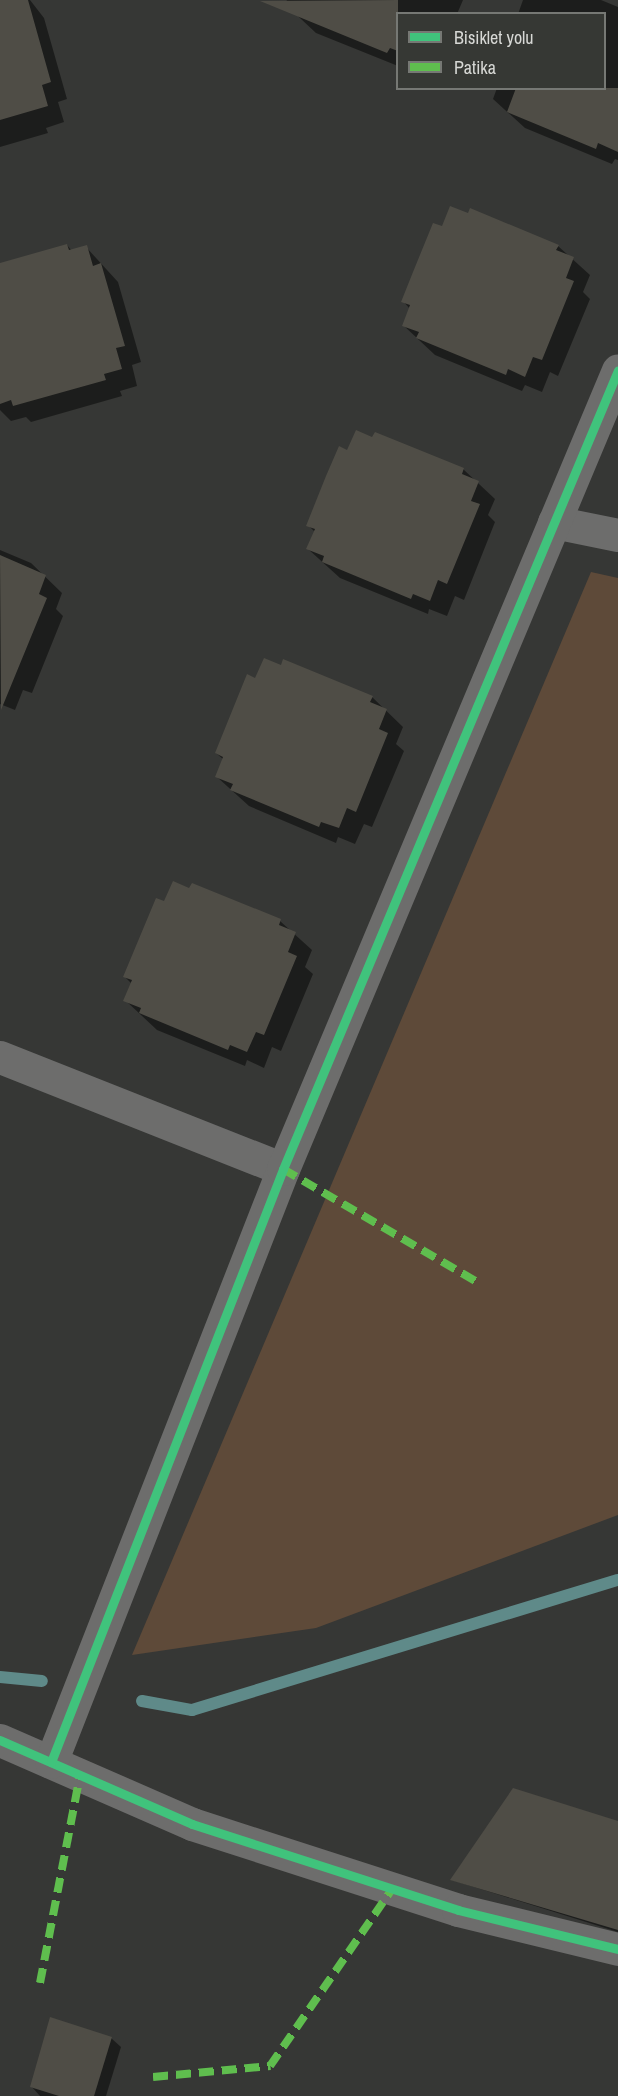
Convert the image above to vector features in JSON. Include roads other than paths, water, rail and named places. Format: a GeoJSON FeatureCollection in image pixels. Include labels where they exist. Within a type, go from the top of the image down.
{"type":"FeatureCollection","features":[{"type":"Feature","properties":{"kind":"street"},"geometry":{"type":"LineString","coordinates":[[51,1762],[283,1169],[618,370]]}},
{"type":"Feature","properties":{"kind":"street"},"geometry":{"type":"LineString","coordinates":[[554,522],[618,535]]}},
{"type":"Feature","properties":{"kind":"street"},"geometry":{"type":"LineString","coordinates":[[0,1057],[283,1169]]}},
{"type":"Feature","properties":{"kind":"street"},"geometry":{"type":"LineString","coordinates":[[0,1740],[203,1828],[458,1910],[618,1949]]}},
{"type":"Feature","properties":{"kind":"waterway"},"geometry":{"type":"LineString","coordinates":[[142,1701],[192,1710],[618,1580]]}},
{"type":"Feature","properties":{"kind":"waterway"},"geometry":{"type":"LineString","coordinates":[[0,1677],[42,1681]]}}]}
